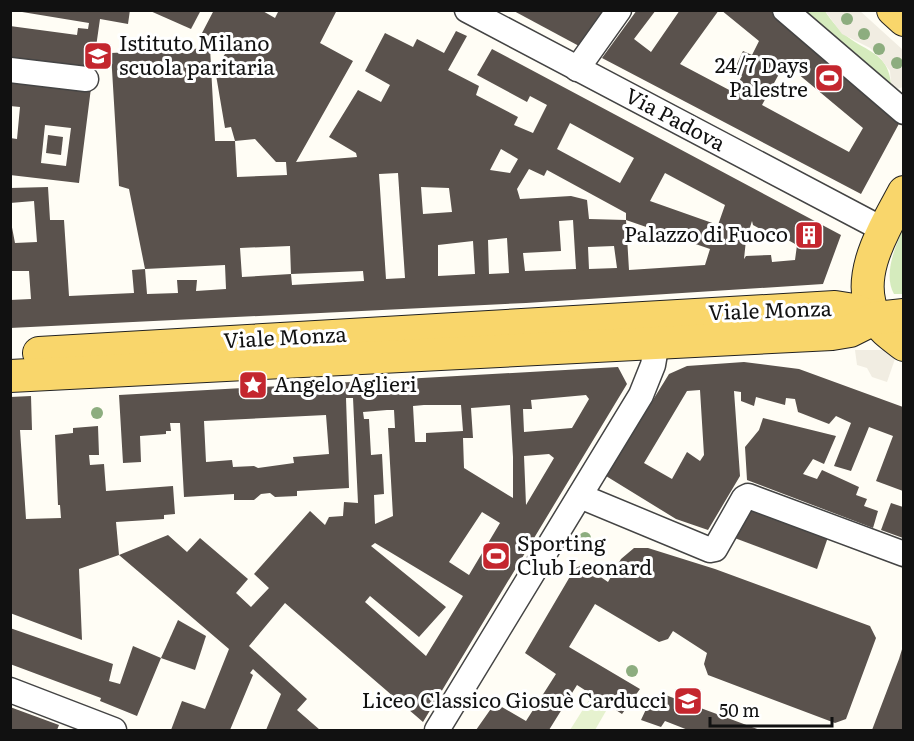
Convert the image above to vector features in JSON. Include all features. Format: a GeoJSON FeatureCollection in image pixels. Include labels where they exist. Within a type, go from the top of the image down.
{"type":"FeatureCollection","features":[{"type":"Feature","properties":{"kind":"main road"},"geometry":{"type":"LineString","coordinates":[[893,10],[903,20]]}},
{"type":"Feature","properties":{"kind":"main road"},"geometry":{"type":"LineString","coordinates":[[839,308],[850,302],[868,282],[873,259],[884,230],[903,192]]}},
{"type":"Feature","properties":{"kind":"main road"},"geometry":{"type":"LineString","coordinates":[[868,282],[890,317],[903,345]]}},
{"type":"Feature","properties":{"kind":"main road","name":"Viale Monza"},"geometry":{"type":"LineString","coordinates":[[10,376],[657,342],[839,308],[890,317]]}},
{"type":"Feature","properties":{"kind":"main road","name":"Viale Monza"},"geometry":{"type":"LineString","coordinates":[[10,354],[747,325],[845,333],[890,317]]}},
{"type":"Feature","properties":{"kind":"street","name":"Via Padova"},"geometry":{"type":"LineString","coordinates":[[467,10],[884,230]]}},
{"type":"Feature","properties":{"kind":"street"},"geometry":{"type":"LineString","coordinates":[[577,69],[619,10]]}},
{"type":"Feature","properties":{"kind":"street"},"geometry":{"type":"LineString","coordinates":[[785,10],[903,112]]}},
{"type":"Feature","properties":{"kind":"street"},"geometry":{"type":"LineString","coordinates":[[10,70],[86,79]]}},
{"type":"Feature","properties":{"kind":"street"},"geometry":{"type":"LineString","coordinates":[[437,730],[641,395],[653,364],[657,342]]}},
{"type":"Feature","properties":{"kind":"street"},"geometry":{"type":"LineString","coordinates":[[580,496],[710,550],[715,549],[744,498],[748,496],[903,554]]}},
{"type":"Feature","properties":{"kind":"street"},"geometry":{"type":"LineString","coordinates":[[10,690],[75,723],[114,730]]}},
{"type":"Feature","properties":{"kind":"green space"},"geometry":{"type":"Polygon","coordinates":[[[796,11],[825,11],[846,36],[884,62],[891,83],[883,85],[796,11]]]}},
{"type":"Feature","properties":{"kind":"green space"},"geometry":{"type":"Polygon","coordinates":[[[903,229],[903,294],[894,294],[890,270],[903,229]]]}},
{"type":"Feature","properties":{"kind":"green space"},"geometry":{"type":"Polygon","coordinates":[[[589,700],[606,711],[595,730],[570,730],[589,700]]]}},
{"type":"Feature","properties":{"kind":"shaded area"},"geometry":{"type":"Polygon","coordinates":[[[771,11],[796,11],[882,85],[891,83],[890,71],[881,59],[870,48],[842,34],[825,11],[860,11],[903,50],[903,87],[891,91],[903,122],[771,11]]]}},
{"type":"Feature","properties":{"kind":"shaded area"},"geometry":{"type":"Polygon","coordinates":[[[855,350],[883,350],[896,356],[887,382],[872,377],[867,368],[857,365],[855,350]]]}},
{"type":"Feature","properties":{"kind":"building"},"geometry":{"type":"Polygon","coordinates":[[[10,10],[130,10],[128,24],[100,19],[93,68],[10,57],[10,26],[77,35],[78,28],[88,29],[89,23],[10,10]]]}},
{"type":"Feature","properties":{"kind":"building"},"geometry":{"type":"Polygon","coordinates":[[[148,10],[201,10],[191,29],[148,10]]]}},
{"type":"Feature","properties":{"kind":"building"},"geometry":{"type":"Polygon","coordinates":[[[214,10],[261,10],[275,18],[279,10],[337,10],[320,43],[353,61],[296,162],[357,157],[356,153],[329,137],[358,90],[381,102],[390,85],[365,71],[385,33],[413,47],[417,39],[444,53],[456,31],[467,36],[448,70],[479,86],[476,95],[518,117],[514,125],[533,133],[547,105],[530,96],[527,102],[477,75],[492,49],[841,235],[823,284],[526,303],[10,328],[10,300],[31,299],[29,271],[10,271],[10,217],[15,243],[37,242],[34,201],[10,203],[10,188],[48,187],[50,220],[64,220],[69,296],[134,293],[132,270],[145,269],[129,189],[119,186],[111,53],[210,48],[215,141],[235,141],[231,127],[225,128],[215,69],[231,45],[202,33],[214,10]],[[570,123],[557,149],[620,183],[634,158],[570,123]],[[255,139],[235,141],[237,177],[287,175],[286,162],[276,162],[255,139]],[[501,149],[490,170],[510,173],[518,159],[501,149]],[[529,169],[517,189],[520,199],[571,196],[587,200],[589,219],[626,220],[626,213],[547,170],[544,176],[529,169]],[[398,173],[379,174],[386,279],[405,278],[398,173]],[[665,173],[650,201],[718,225],[725,205],[665,173]],[[421,187],[423,214],[452,212],[449,188],[421,187]],[[573,220],[559,221],[561,251],[523,253],[525,271],[576,269],[573,220]],[[626,220],[629,270],[705,265],[710,249],[626,220]],[[752,221],[746,240],[744,259],[746,256],[771,255],[772,262],[795,260],[797,245],[777,234],[775,237],[753,225],[752,221]],[[507,238],[488,240],[489,274],[509,273],[507,238]],[[473,241],[438,245],[438,276],[475,274],[473,241]],[[290,246],[240,248],[242,277],[291,274],[290,246]],[[614,246],[588,247],[589,269],[617,268],[614,246]],[[225,265],[145,269],[147,294],[178,293],[177,280],[197,280],[196,291],[226,289],[225,265]],[[363,271],[291,274],[292,285],[364,281],[363,271]]]}},
{"type":"Feature","properties":{"kind":"building"},"geometry":{"type":"Polygon","coordinates":[[[512,10],[604,10],[579,46],[512,10]]]}},
{"type":"Feature","properties":{"kind":"building"},"geometry":{"type":"Polygon","coordinates":[[[637,10],[656,10],[634,39],[651,52],[680,10],[719,10],[680,64],[733,92],[742,76],[733,72],[743,51],[752,55],[759,41],[721,10],[771,10],[901,120],[861,194],[602,58],[637,10]],[[785,63],[762,105],[849,152],[863,128],[785,63]]]}},
{"type":"Feature","properties":{"kind":"building"},"geometry":{"type":"Polygon","coordinates":[[[10,78],[91,88],[79,183],[10,175],[10,138],[17,139],[20,107],[10,106],[10,78]],[[45,125],[41,163],[66,166],[71,128],[45,125]]]}},
{"type":"Feature","properties":{"kind":"building"},"geometry":{"type":"Polygon","coordinates":[[[48,135],[63,137],[61,155],[46,153],[48,135]]]}},
{"type":"Feature","properties":{"kind":"building"},"geometry":{"type":"Polygon","coordinates":[[[744,362],[799,369],[903,407],[903,491],[876,481],[893,436],[869,427],[851,471],[834,466],[851,423],[836,416],[829,424],[798,412],[795,399],[786,398],[785,405],[756,397],[754,406],[741,401],[741,392],[734,391],[740,476],[708,530],[676,519],[606,476],[669,374],[687,366],[744,362]],[[700,390],[687,391],[644,463],[672,479],[687,452],[700,461],[704,455],[700,390]]]}},
{"type":"Feature","properties":{"kind":"building"},"geometry":{"type":"Polygon","coordinates":[[[618,367],[627,384],[423,722],[285,603],[249,646],[307,699],[297,710],[320,730],[266,730],[281,694],[253,669],[250,673],[253,675],[230,730],[171,730],[182,701],[205,709],[229,649],[119,555],[168,535],[187,552],[200,538],[248,579],[236,593],[251,607],[269,588],[254,574],[310,511],[325,525],[329,517],[343,516],[344,502],[358,503],[353,398],[346,398],[349,488],[297,491],[297,496],[275,497],[270,493],[261,494],[254,500],[234,500],[234,494],[184,497],[180,423],[170,423],[171,431],[166,431],[166,434],[140,436],[141,462],[123,463],[119,395],[618,367]],[[586,395],[531,400],[532,409],[523,409],[524,432],[572,428],[589,399],[586,395]],[[461,405],[413,406],[415,442],[426,442],[426,433],[463,431],[461,405]],[[510,405],[471,408],[473,438],[463,438],[464,468],[513,498],[510,405]],[[394,410],[363,412],[364,419],[369,419],[371,455],[382,454],[384,494],[374,495],[375,524],[393,516],[388,428],[395,428],[394,410]],[[326,415],[204,421],[206,462],[232,460],[233,467],[254,466],[258,468],[294,463],[293,457],[329,454],[326,415]],[[549,454],[524,456],[526,505],[554,458],[549,454]],[[482,512],[449,562],[469,575],[500,523],[482,512]],[[375,543],[371,546],[446,607],[419,637],[370,596],[365,602],[426,656],[463,596],[375,543]]]}},
{"type":"Feature","properties":{"kind":"building"},"geometry":{"type":"Polygon","coordinates":[[[31,396],[32,430],[20,430],[26,519],[61,518],[60,505],[58,505],[55,435],[73,433],[73,428],[98,426],[99,455],[89,455],[90,465],[104,464],[106,491],[173,486],[175,514],[164,515],[164,519],[116,522],[119,555],[79,569],[82,640],[10,613],[10,397],[31,396]]]}},
{"type":"Feature","properties":{"kind":"building"},"geometry":{"type":"Polygon","coordinates":[[[763,418],[836,436],[824,464],[813,459],[803,474],[817,479],[822,470],[859,487],[856,495],[867,499],[864,506],[878,511],[873,528],[747,480],[745,447],[759,430],[763,418]]]}},
{"type":"Feature","properties":{"kind":"building"},"geometry":{"type":"Polygon","coordinates":[[[891,503],[903,507],[903,538],[881,530],[891,503]]]}},
{"type":"Feature","properties":{"kind":"building"},"geometry":{"type":"Polygon","coordinates":[[[750,508],[828,537],[817,569],[732,537],[750,508]]]}},
{"type":"Feature","properties":{"kind":"building"},"geometry":{"type":"Polygon","coordinates":[[[634,548],[648,548],[715,569],[870,626],[876,638],[846,719],[835,723],[708,675],[704,664],[707,653],[673,631],[668,639],[659,642],[595,604],[569,647],[640,689],[622,714],[577,685],[549,730],[476,730],[495,703],[526,721],[556,674],[525,653],[575,568],[583,565],[608,582],[621,559],[634,548]]]}},
{"type":"Feature","properties":{"kind":"building"},"geometry":{"type":"Polygon","coordinates":[[[178,620],[206,636],[195,670],[161,658],[178,620]]]}},
{"type":"Feature","properties":{"kind":"building"},"geometry":{"type":"Polygon","coordinates":[[[10,628],[113,664],[109,681],[120,684],[133,646],[161,658],[137,716],[100,701],[101,698],[10,664],[10,628]]]}},
{"type":"Feature","properties":{"kind":"building"},"geometry":{"type":"Polygon","coordinates":[[[903,646],[903,730],[872,730],[899,659],[903,646]]]}},
{"type":"Feature","properties":{"kind":"building"},"geometry":{"type":"Polygon","coordinates":[[[660,693],[760,730],[688,730],[665,721],[661,727],[641,720],[648,705],[652,707],[660,693]]]}},
{"type":"Feature","properties":{"kind":"building"},"geometry":{"type":"Polygon","coordinates":[[[10,707],[59,725],[57,730],[10,730],[10,707]]]}},
{"type":"Feature","properties":{"kind":"place","name":"Istituto Milano scuola paritaria"},"geometry":{"type":"Point","coordinates":[98,56]}},
{"type":"Feature","properties":{"kind":"place","name":"24/7 Days Palestre"},"geometry":{"type":"Point","coordinates":[829,78]}},
{"type":"Feature","properties":{"kind":"place","name":"Palazzo di Fuoco"},"geometry":{"type":"Point","coordinates":[809,235]}},
{"type":"Feature","properties":{"kind":"place","name":"Angelo Aglieri"},"geometry":{"type":"Point","coordinates":[253,385]}},
{"type":"Feature","properties":{"kind":"place","name":"Sporting Club Leonard"},"geometry":{"type":"Point","coordinates":[496,556]}},
{"type":"Feature","properties":{"kind":"place","name":"Liceo Classico Giosuè Carducci"},"geometry":{"type":"Point","coordinates":[688,701]}}]}
